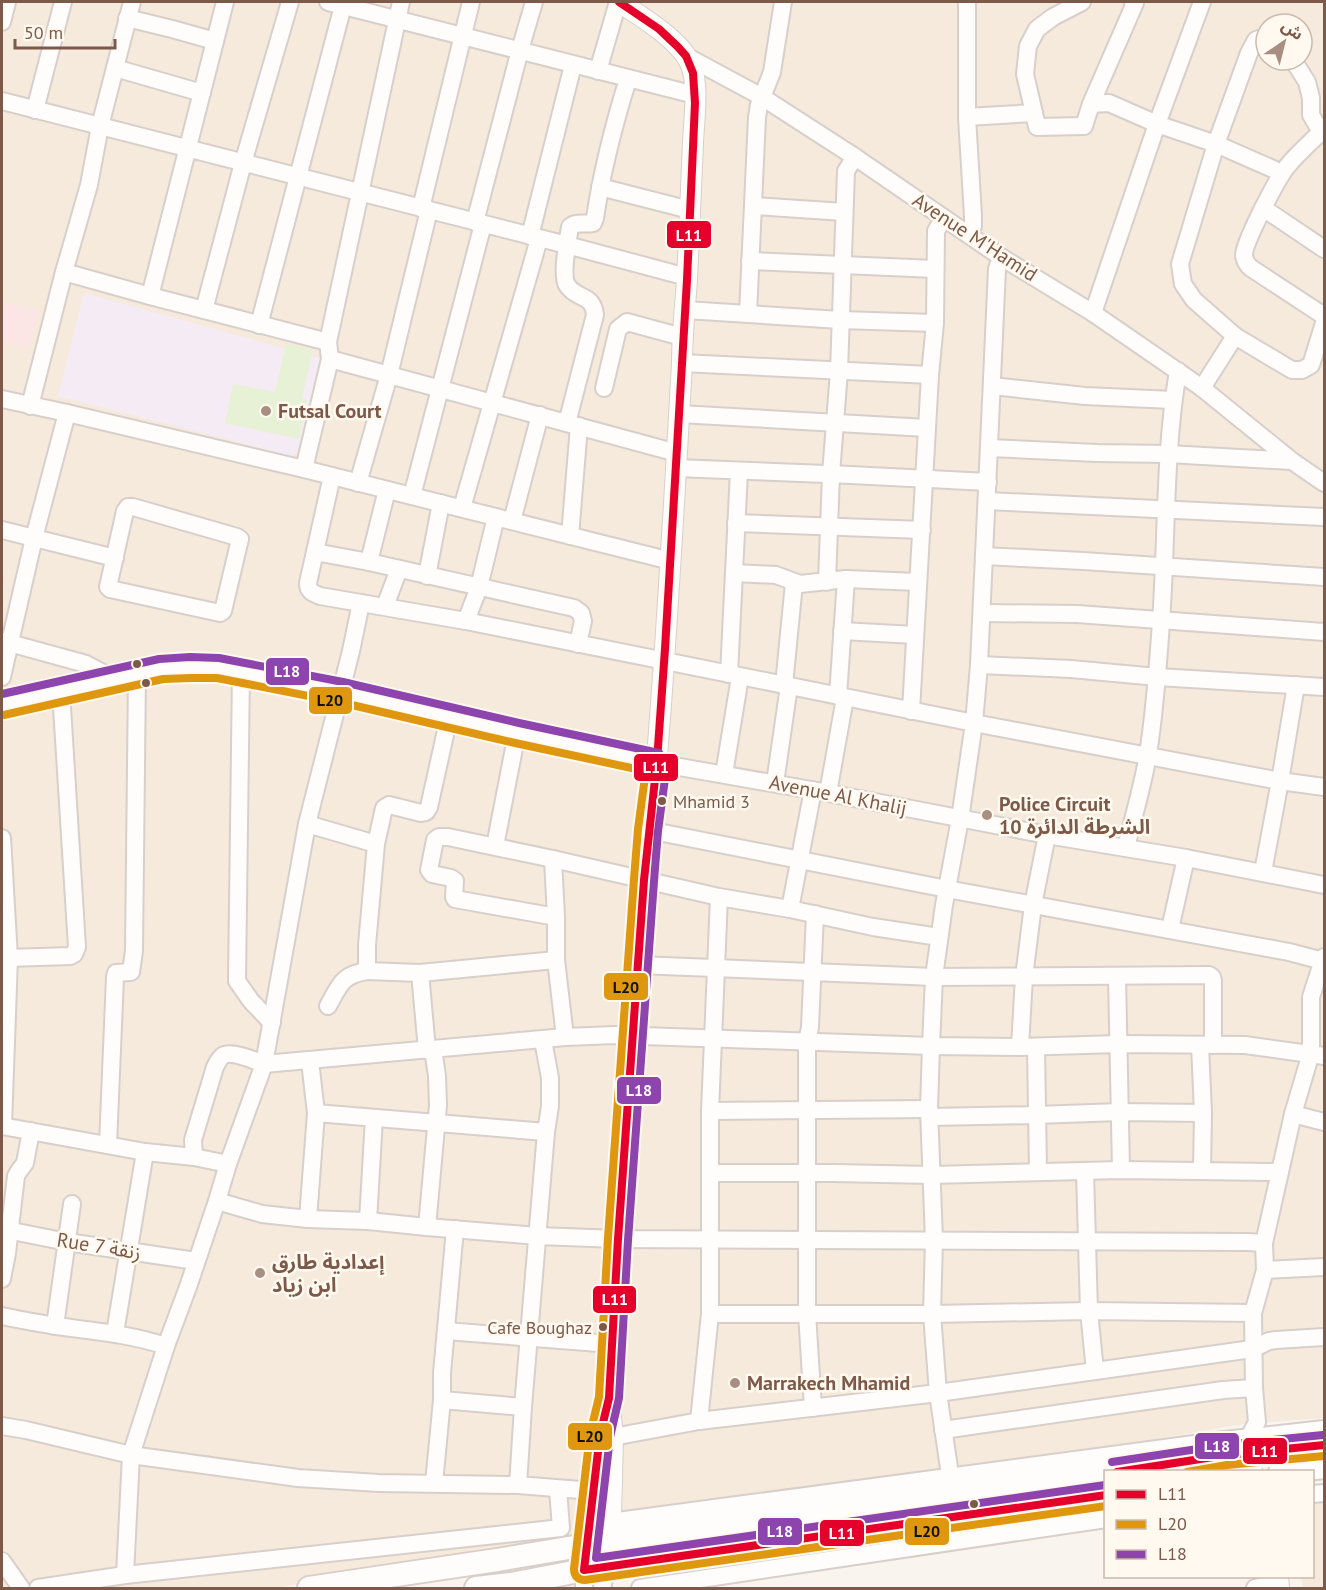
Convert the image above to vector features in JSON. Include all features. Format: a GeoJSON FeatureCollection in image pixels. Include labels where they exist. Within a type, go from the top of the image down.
{"type":"FeatureCollection","features":[{"type":"Feature","properties":{"kind":"main road"},"geometry":{"type":"LineString","coordinates":[[1275,1457],[1324,1445]]}},
{"type":"Feature","properties":{"kind":"main road"},"geometry":{"type":"LineString","coordinates":[[1127,1470],[1226,1455],[1250,1454],[1324,1467]]}},
{"type":"Feature","properties":{"kind":"main road"},"geometry":{"type":"LineString","coordinates":[[309,1588],[486,1562],[602,1536],[952,1486],[1104,1473]]}},
{"type":"Feature","properties":{"kind":"main road"},"geometry":{"type":"LineString","coordinates":[[476,1588],[604,1578],[1104,1496]]}},
{"type":"Feature","properties":{"kind":"street"},"geometry":{"type":"LineString","coordinates":[[2,22],[7,2]]}},
{"type":"Feature","properties":{"kind":"street"},"geometry":{"type":"LineString","coordinates":[[35,110],[63,2]]}},
{"type":"Feature","properties":{"kind":"street"},"geometry":{"type":"LineString","coordinates":[[30,406],[89,185],[100,126],[132,2]]}},
{"type":"Feature","properties":{"kind":"street"},"geometry":{"type":"LineString","coordinates":[[150,296],[225,2]]}},
{"type":"Feature","properties":{"kind":"street"},"geometry":{"type":"LineString","coordinates":[[204,310],[243,163],[290,2]]}},
{"type":"Feature","properties":{"kind":"street"},"geometry":{"type":"LineString","coordinates":[[304,469],[401,2]]}},
{"type":"Feature","properties":{"kind":"street"},"geometry":{"type":"LineString","coordinates":[[358,483],[390,375],[471,2]]}},
{"type":"Feature","properties":{"kind":"street"},"geometry":{"type":"LineString","coordinates":[[412,496],[441,389],[520,50],[534,2]]}},
{"type":"Feature","properties":{"kind":"street"},"geometry":{"type":"LineString","coordinates":[[598,71],[618,2]]}},
{"type":"Feature","properties":{"kind":"street","name":"Avenue M'Hamid"},"geometry":{"type":"LineString","coordinates":[[618,2],[656,27],[686,56],[762,97],[855,157],[1001,257],[1093,313],[1202,388],[1292,461],[1324,483]]}},
{"type":"Feature","properties":{"kind":"street"},"geometry":{"type":"LineString","coordinates":[[748,314],[757,117],[772,72],[783,2]]}},
{"type":"Feature","properties":{"kind":"street"},"geometry":{"type":"LineString","coordinates":[[967,2],[967,117],[973,216],[969,234]]}},
{"type":"Feature","properties":{"kind":"street"},"geometry":{"type":"LineString","coordinates":[[1082,2],[1053,17],[1037,29],[1028,46],[1025,74],[1037,127],[1083,126],[1135,3],[1133,2]]}},
{"type":"Feature","properties":{"kind":"street"},"geometry":{"type":"LineString","coordinates":[[1093,313],[1157,124],[1202,2]]}},
{"type":"Feature","properties":{"kind":"street"},"geometry":{"type":"LineString","coordinates":[[259,325],[298,177],[338,3],[695,95]]}},
{"type":"Feature","properties":{"kind":"street"},"geometry":{"type":"LineString","coordinates":[[127,18],[215,41]]}},
{"type":"Feature","properties":{"kind":"street"},"geometry":{"type":"LineString","coordinates":[[1254,43],[1248,53],[1216,144],[1180,264],[1180,274],[1183,284],[1194,300],[1234,336],[1292,370],[1302,370],[1311,365],[1324,322]]}},
{"type":"Feature","properties":{"kind":"street"},"geometry":{"type":"LineString","coordinates":[[584,1579],[602,1536],[613,1437],[609,1398],[618,1239],[648,830],[657,763],[665,662],[695,95],[693,71],[686,56]]}},
{"type":"Feature","properties":{"kind":"street"},"geometry":{"type":"LineString","coordinates":[[462,508],[534,237],[573,65]]}},
{"type":"Feature","properties":{"kind":"street"},"geometry":{"type":"LineString","coordinates":[[115,68],[202,93]]}},
{"type":"Feature","properties":{"kind":"street"},"geometry":{"type":"LineString","coordinates":[[1301,72],[1307,82],[1311,98],[1311,115],[1323,133],[1282,173],[1263,208],[1244,256],[1247,265],[1324,316]]}},
{"type":"Feature","properties":{"kind":"street"},"geometry":{"type":"LineString","coordinates":[[570,536],[573,424],[595,315],[590,301],[567,285],[565,276],[567,245],[572,225],[593,223],[595,218],[600,187],[628,79]]}},
{"type":"Feature","properties":{"kind":"street"},"geometry":{"type":"LineString","coordinates":[[2,101],[687,277]]}},
{"type":"Feature","properties":{"kind":"street"},"geometry":{"type":"LineString","coordinates":[[1091,104],[1109,103],[1157,124],[1216,144],[1282,173]]}},
{"type":"Feature","properties":{"kind":"street"},"geometry":{"type":"LineString","coordinates":[[967,117],[1034,112]]}},
{"type":"Feature","properties":{"kind":"street"},"geometry":{"type":"LineString","coordinates":[[827,582],[831,474],[839,371],[846,171],[855,157]]}},
{"type":"Feature","properties":{"kind":"street"},"geometry":{"type":"LineString","coordinates":[[600,187],[690,210]]}},
{"type":"Feature","properties":{"kind":"street"},"geometry":{"type":"LineString","coordinates":[[753,206],[844,212]]}},
{"type":"Feature","properties":{"kind":"street"},"geometry":{"type":"LineString","coordinates":[[1263,208],[1324,249]]}},
{"type":"Feature","properties":{"kind":"street"},"geometry":{"type":"LineString","coordinates":[[911,711],[934,323],[936,231],[944,218]]}},
{"type":"Feature","properties":{"kind":"street"},"geometry":{"type":"LineString","coordinates":[[648,830],[947,889],[1324,959],[1311,998],[1318,1054],[1293,1114],[1264,1243],[1265,1270],[1253,1313],[1252,1348],[1257,1422],[1250,1454],[952,1486],[938,1393],[932,1314],[934,1240],[929,1113],[931,1046],[934,977],[939,937],[947,889],[960,819],[974,723],[982,613],[997,269],[1001,257]]}},
{"type":"Feature","properties":{"kind":"street"},"geometry":{"type":"LineString","coordinates":[[750,261],[935,269]]}},
{"type":"Feature","properties":{"kind":"street"},"geometry":{"type":"LineString","coordinates":[[64,272],[259,325],[390,375],[573,424],[676,461],[739,471],[988,482]]}},
{"type":"Feature","properties":{"kind":"street"},"geometry":{"type":"LineString","coordinates":[[685,310],[840,320],[934,323]]}},
{"type":"Feature","properties":{"kind":"street"},"geometry":{"type":"LineString","coordinates":[[604,388],[618,329],[627,322],[682,337]]}},
{"type":"Feature","properties":{"kind":"street"},"geometry":{"type":"LineString","coordinates":[[1202,388],[1234,336]]}},
{"type":"Feature","properties":{"kind":"street"},"geometry":{"type":"LineString","coordinates":[[682,363],[930,375]]}},
{"type":"Feature","properties":{"kind":"street"},"geometry":{"type":"LineString","coordinates":[[1125,848],[1148,755],[1157,677],[1168,454],[1178,371]]}},
{"type":"Feature","properties":{"kind":"street"},"geometry":{"type":"LineString","coordinates":[[992,386],[1084,396],[1173,400]]}},
{"type":"Feature","properties":{"kind":"street"},"geometry":{"type":"LineString","coordinates":[[2,399],[304,469],[670,561]]}},
{"type":"Feature","properties":{"kind":"street"},"geometry":{"type":"LineString","coordinates":[[2,676],[6,642],[67,413]]}},
{"type":"Feature","properties":{"kind":"street"},"geometry":{"type":"LineString","coordinates":[[679,414],[927,428]]}},
{"type":"Feature","properties":{"kind":"street"},"geometry":{"type":"LineString","coordinates":[[512,521],[540,415]]}},
{"type":"Feature","properties":{"kind":"street"},"geometry":{"type":"LineString","coordinates":[[989,448],[1292,461]]}},
{"type":"Feature","properties":{"kind":"street"},"geometry":{"type":"LineString","coordinates":[[724,774],[734,676],[734,573],[739,471]]}},
{"type":"Feature","properties":{"kind":"street"},"geometry":{"type":"LineString","coordinates":[[332,476],[308,584],[308,588],[320,596],[466,621],[911,711],[1280,781],[1324,787]]}},
{"type":"Feature","properties":{"kind":"street"},"geometry":{"type":"LineString","coordinates":[[369,562],[387,490]]}},
{"type":"Feature","properties":{"kind":"street"},"geometry":{"type":"LineString","coordinates":[[987,501],[1324,518]]}},
{"type":"Feature","properties":{"kind":"street"},"geometry":{"type":"LineString","coordinates":[[427,576],[441,503]]}},
{"type":"Feature","properties":{"kind":"street"},"geometry":{"type":"LineString","coordinates":[[128,507],[240,539],[225,608],[220,613],[110,589],[108,584],[115,558],[124,511],[128,507]]}},
{"type":"Feature","properties":{"kind":"street"},"geometry":{"type":"LineString","coordinates":[[466,621],[479,587],[496,517]]}},
{"type":"Feature","properties":{"kind":"street"},"geometry":{"type":"LineString","coordinates":[[736,523],[922,530]]}},
{"type":"Feature","properties":{"kind":"street"},"geometry":{"type":"LineString","coordinates":[[2,530],[115,558]]}},
{"type":"Feature","properties":{"kind":"street"},"geometry":{"type":"LineString","coordinates":[[315,552],[574,608],[581,613],[582,621],[578,644]]}},
{"type":"Feature","properties":{"kind":"street"},"geometry":{"type":"LineString","coordinates":[[984,556],[1324,577]]}},
{"type":"Feature","properties":{"kind":"street"},"geometry":{"type":"LineString","coordinates":[[385,606],[399,569]]}},
{"type":"Feature","properties":{"kind":"street"},"geometry":{"type":"LineString","coordinates":[[734,573],[776,575],[794,583],[810,584],[846,579],[918,582]]}},
{"type":"Feature","properties":{"kind":"street"},"geometry":{"type":"LineString","coordinates":[[790,909],[799,859],[820,791],[842,697],[842,631],[846,579]]}},
{"type":"Feature","properties":{"kind":"street"},"geometry":{"type":"LineString","coordinates":[[775,783],[794,583]]}},
{"type":"Feature","properties":{"kind":"street"},"geometry":{"type":"LineString","coordinates":[[125,1575],[131,1455],[165,1346],[264,1064],[307,824],[361,603]]}},
{"type":"Feature","properties":{"kind":"street"},"geometry":{"type":"LineString","coordinates":[[982,613],[1077,614],[1324,632]]}},
{"type":"Feature","properties":{"kind":"street"},"geometry":{"type":"LineString","coordinates":[[842,631],[915,635]]}},
{"type":"Feature","properties":{"kind":"street"},"geometry":{"type":"LineString","coordinates":[[6,642],[86,664],[109,676],[110,680]]}},
{"type":"Feature","properties":{"kind":"street"},"geometry":{"type":"LineString","coordinates":[[979,665],[1071,669],[1157,677],[1324,687]]}},
{"type":"Feature","properties":{"kind":"street","name":"Avenue Al Khalij"},"geometry":{"type":"LineString","coordinates":[[2,705],[161,669],[191,667],[241,671],[657,763],[820,791],[1047,835],[1263,872],[1324,885]]}},
{"type":"Feature","properties":{"kind":"street"},"geometry":{"type":"LineString","coordinates":[[241,671],[237,981],[251,1001],[272,1023]]}},
{"type":"Feature","properties":{"kind":"street"},"geometry":{"type":"LineString","coordinates":[[108,1145],[115,977],[116,973],[131,972],[135,951],[137,674]]}},
{"type":"Feature","properties":{"kind":"street"},"geometry":{"type":"LineString","coordinates":[[1263,872],[1296,685]]}},
{"type":"Feature","properties":{"kind":"street"},"geometry":{"type":"LineString","coordinates":[[9,958],[70,956],[74,954],[77,947],[61,691]]}},
{"type":"Feature","properties":{"kind":"street"},"geometry":{"type":"LineString","coordinates":[[367,971],[367,945],[376,844],[384,808],[388,806],[426,812],[449,717]]}},
{"type":"Feature","properties":{"kind":"street"},"geometry":{"type":"LineString","coordinates":[[495,846],[517,733]]}},
{"type":"Feature","properties":{"kind":"street"},"geometry":{"type":"LineString","coordinates":[[307,824],[376,844]]}},
{"type":"Feature","properties":{"kind":"street"},"geometry":{"type":"LineString","coordinates":[[1038,1172],[1036,1115],[1028,1047],[1024,977],[1033,905],[1047,835]]}},
{"type":"Feature","properties":{"kind":"street"},"geometry":{"type":"LineString","coordinates":[[556,917],[457,900],[454,897],[455,881],[432,874],[429,870],[435,840],[439,837],[448,837],[495,846],[719,897],[873,927],[939,937]]}},
{"type":"Feature","properties":{"kind":"street"},"geometry":{"type":"LineString","coordinates":[[2,838],[9,958],[2,1126],[145,1152],[194,1156],[228,1164]]}},
{"type":"Feature","properties":{"kind":"street"},"geometry":{"type":"LineString","coordinates":[[1170,929],[1186,858]]}},
{"type":"Feature","properties":{"kind":"street"},"geometry":{"type":"LineString","coordinates":[[554,859],[556,960],[565,1037]]}},
{"type":"Feature","properties":{"kind":"street"},"geometry":{"type":"LineString","coordinates":[[699,1420],[710,1314],[710,1112],[719,897]]}},
{"type":"Feature","properties":{"kind":"street"},"geometry":{"type":"LineString","coordinates":[[813,1408],[807,1313],[806,1110],[807,1042],[810,1027],[815,914]]}},
{"type":"Feature","properties":{"kind":"street"},"geometry":{"type":"LineString","coordinates":[[328,1006],[346,977],[354,973],[367,971],[420,973],[556,960]]}},
{"type":"Feature","properties":{"kind":"street"},"geometry":{"type":"LineString","coordinates":[[638,965],[934,977],[1209,975],[1213,981],[1203,1113],[1202,1170]]}},
{"type":"Feature","properties":{"kind":"street"},"geometry":{"type":"LineString","coordinates":[[420,973],[430,1049],[437,1076],[438,1105],[427,1227]]}},
{"type":"Feature","properties":{"kind":"street"},"geometry":{"type":"LineString","coordinates":[[1117,976],[1121,1170]]}},
{"type":"Feature","properties":{"kind":"street"},"geometry":{"type":"LineString","coordinates":[[194,1156],[193,1140],[214,1067],[226,1054],[264,1064],[565,1037],[615,1035],[931,1046],[1245,1045],[1318,1054]]}},
{"type":"Feature","properties":{"kind":"street"},"geometry":{"type":"LineString","coordinates":[[518,1485],[550,1106],[550,1078],[543,1040]]}},
{"type":"Feature","properties":{"kind":"street"},"geometry":{"type":"LineString","coordinates":[[308,1219],[316,1113],[310,1061]]}},
{"type":"Feature","properties":{"kind":"street"},"geometry":{"type":"LineString","coordinates":[[710,1112],[806,1110],[1036,1115],[1120,1112],[1203,1113]]}},
{"type":"Feature","properties":{"kind":"street"},"geometry":{"type":"LineString","coordinates":[[316,1113],[546,1132]]}},
{"type":"Feature","properties":{"kind":"street"},"geometry":{"type":"LineString","coordinates":[[1293,1114],[1324,1122]]}},
{"type":"Feature","properties":{"kind":"street"},"geometry":{"type":"LineString","coordinates":[[368,1221],[374,1118]]}},
{"type":"Feature","properties":{"kind":"street"},"geometry":{"type":"LineString","coordinates":[[2,1279],[7,1253],[5,1230],[16,1176],[26,1163],[31,1131]]}},
{"type":"Feature","properties":{"kind":"street"},"geometry":{"type":"LineString","coordinates":[[115,1334],[145,1152]]}},
{"type":"Feature","properties":{"kind":"street"},"geometry":{"type":"LineString","coordinates":[[710,1173],[932,1174],[1121,1170],[1280,1172]]}},
{"type":"Feature","properties":{"kind":"street"},"geometry":{"type":"LineString","coordinates":[[1085,1172],[1089,1311],[1095,1371]]}},
{"type":"Feature","properties":{"kind":"street"},"geometry":{"type":"LineString","coordinates":[[217,1201],[262,1214],[538,1236],[618,1239],[1264,1243]]}},
{"type":"Feature","properties":{"kind":"street"},"geometry":{"type":"LineString","coordinates":[[55,1326],[72,1204]]}},
{"type":"Feature","properties":{"kind":"street"},"geometry":{"type":"LineString","coordinates":[[434,1483],[455,1229]]}},
{"type":"Feature","properties":{"kind":"street","name":"Rue 7 زنقة"},"geometry":{"type":"LineString","coordinates":[[5,1230],[196,1262]]}},
{"type":"Feature","properties":{"kind":"street"},"geometry":{"type":"LineString","coordinates":[[1265,1270],[1324,1267]]}},
{"type":"Feature","properties":{"kind":"street"},"geometry":{"type":"LineString","coordinates":[[710,1314],[1089,1311],[1253,1313]]}},
{"type":"Feature","properties":{"kind":"street"},"geometry":{"type":"LineString","coordinates":[[2,1316],[149,1340],[165,1346]]}},
{"type":"Feature","properties":{"kind":"street"},"geometry":{"type":"LineString","coordinates":[[446,1331],[611,1344]]}},
{"type":"Feature","properties":{"kind":"street"},"geometry":{"type":"LineString","coordinates":[[613,1437],[699,1420],[938,1393],[1252,1348],[1269,1341],[1324,1337]]}},
{"type":"Feature","properties":{"kind":"street"},"geometry":{"type":"LineString","coordinates":[[943,1430],[1223,1390],[1254,1388]]}},
{"type":"Feature","properties":{"kind":"street"},"geometry":{"type":"LineString","coordinates":[[604,1578],[602,1536],[593,1491],[600,1436],[609,1398]]}},
{"type":"Feature","properties":{"kind":"street"},"geometry":{"type":"LineString","coordinates":[[442,1400],[523,1407]]}},
{"type":"Feature","properties":{"kind":"street"},"geometry":{"type":"LineString","coordinates":[[1257,1422],[1275,1457],[1324,1429]]}},
{"type":"Feature","properties":{"kind":"street"},"geometry":{"type":"LineString","coordinates":[[2,1426],[131,1455],[298,1478],[379,1483],[518,1485],[593,1491]]}},
{"type":"Feature","properties":{"kind":"street"},"geometry":{"type":"LineString","coordinates":[[38,1588],[125,1575],[561,1528],[558,1489]]}},
{"type":"Feature","properties":{"kind":"street"},"geometry":{"type":"LineString","coordinates":[[640,1588],[1104,1519]]}},
{"type":"Feature","properties":{"kind":"street"},"geometry":{"type":"LineString","coordinates":[[2,1561],[21,1588]]}},
{"type":"Feature","properties":{"kind":"street"},"geometry":{"type":"LineString","coordinates":[[1255,1588],[1278,1583]]}},
{"type":"Feature","properties":{"kind":"shaded area"},"geometry":{"type":"Polygon","coordinates":[[[2,2],[1324,2],[1324,1418],[1244,1424],[276,1588],[2,1588],[2,2]]]}},
{"type":"Feature","properties":{"kind":"shaded area"},"geometry":{"type":"Polygon","coordinates":[[[84,293],[326,360],[304,449],[292,456],[58,396],[84,293]]]}},
{"type":"Feature","properties":{"kind":"shaded area"},"geometry":{"type":"Polygon","coordinates":[[[2,302],[38,311],[29,349],[2,342],[2,302]]]}},
{"type":"Feature","properties":{"kind":"shaded area"},"geometry":{"type":"Polygon","coordinates":[[[1324,1494],[1324,1588],[1303,1588],[1301,1578],[1314,1578],[1314,1495],[1324,1494]]]}},
{"type":"Feature","properties":{"kind":"green space","name":"Futsal Court"},"geometry":{"type":"Polygon","coordinates":[[[286,344],[313,350],[302,398],[307,400],[299,439],[225,423],[233,384],[275,392],[286,344]]]}},
{"type":"Feature","properties":{"kind":"transit line","name":"L11"},"geometry":{"type":"LineString","coordinates":[[619,2],[659,29],[686,56],[693,73],[695,103],[665,649],[657,761],[644,880],[609,1398],[600,1435],[584,1570],[1104,1495]]}},
{"type":"Feature","properties":{"kind":"transit line","name":"L18"},"geometry":{"type":"LineString","coordinates":[[2,694],[159,659],[219,658],[343,682],[659,753]]}},
{"type":"Feature","properties":{"kind":"transit line","name":"L20"},"geometry":{"type":"LineString","coordinates":[[4,715],[163,679],[217,678],[339,702],[655,773]]}},
{"type":"Feature","properties":{"kind":"transit line","name":"L20"},"geometry":{"type":"LineString","coordinates":[[647,762],[634,879],[599,1397],[590,1434],[574,1569],[576,1576],[585,1580],[1104,1506]]}},
{"type":"Feature","properties":{"kind":"transit line","name":"L18"},"geometry":{"type":"LineString","coordinates":[[667,764],[654,881],[619,1398],[610,1437],[596,1558],[1104,1485]]}},
{"type":"Feature","properties":{"kind":"transit line","name":"L18"},"geometry":{"type":"LineString","coordinates":[[1112,1462],[1224,1445],[1323,1435]]}},
{"type":"Feature","properties":{"kind":"transit line","name":"L11"},"geometry":{"type":"LineString","coordinates":[[1130,1470],[1226,1455],[1324,1445]]}},
{"type":"Feature","properties":{"kind":"transit line","name":"L20"},"geometry":{"type":"LineString","coordinates":[[1198,1470],[1227,1465],[1324,1456]]}},
{"type":"Feature","properties":{"kind":"place","name":"Futsal Court"},"geometry":{"type":"Point","coordinates":[266,411]}},
{"type":"Feature","properties":{"kind":"place","name":"Mhamid 3"},"geometry":{"type":"Point","coordinates":[662,801]}},
{"type":"Feature","properties":{"kind":"place","name":"Police Circuit 10 الشرطة الدائرة"},"geometry":{"type":"Point","coordinates":[987,815]}},
{"type":"Feature","properties":{"kind":"place","name":"إعدادية طارق ابن زياد"},"geometry":{"type":"Point","coordinates":[260,1273]}},
{"type":"Feature","properties":{"kind":"place","name":"Cafe Boughaz"},"geometry":{"type":"Point","coordinates":[603,1327]}},
{"type":"Feature","properties":{"kind":"place","name":"Marrakech Mhamid"},"geometry":{"type":"Point","coordinates":[735,1383]}}]}
